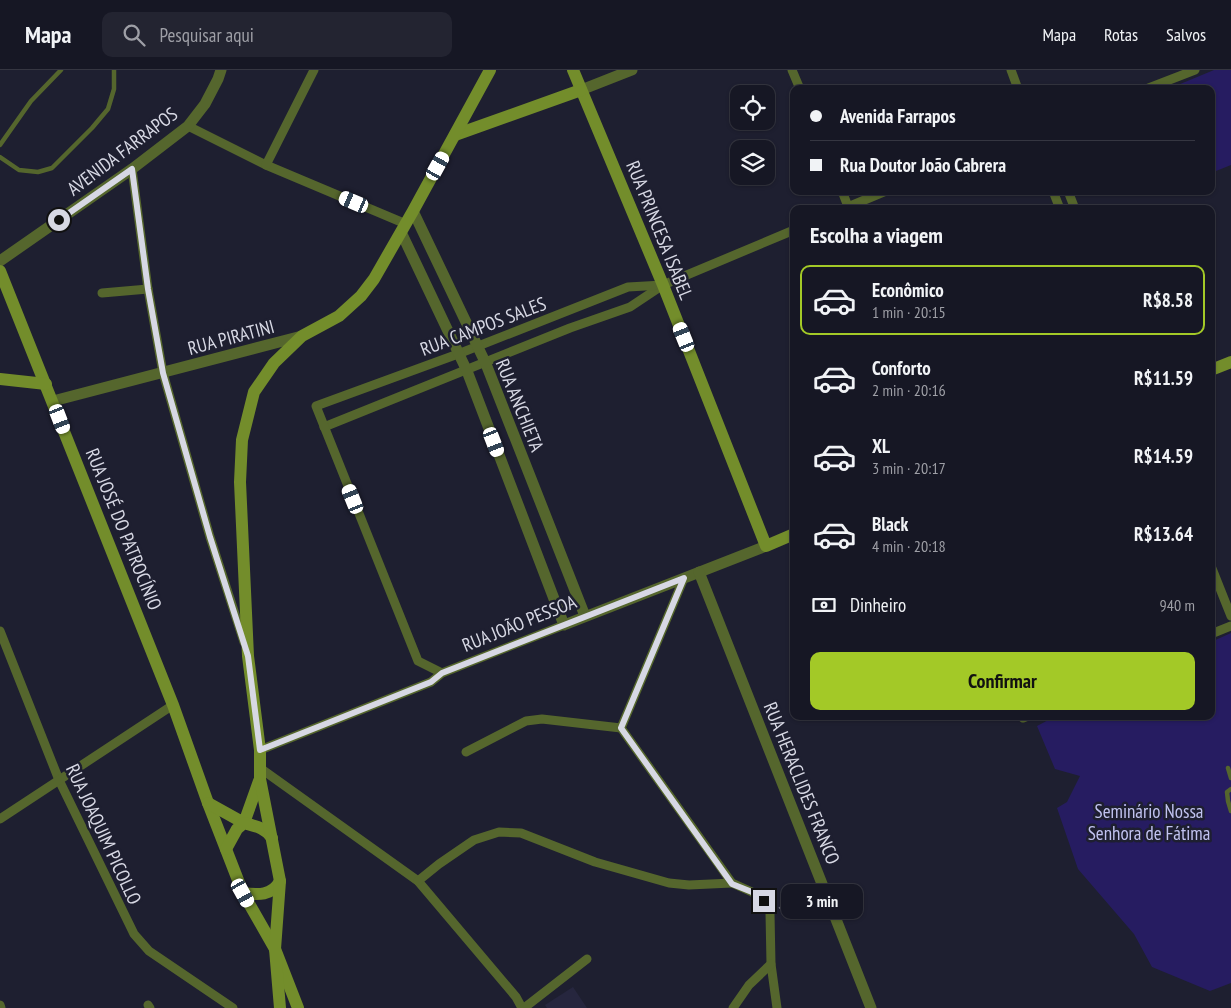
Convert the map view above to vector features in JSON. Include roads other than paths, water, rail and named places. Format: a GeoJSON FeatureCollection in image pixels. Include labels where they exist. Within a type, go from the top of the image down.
{"type":"FeatureCollection","features":[{"type":"Feature","properties":{"kind":"main road"},"geometry":{"type":"LineString","coordinates":[[280,1008],[275,949],[280,881],[260,774],[260,750],[248,656],[240,482],[242,440],[254,392],[274,364],[302,336],[339,316],[361,296],[374,279],[490,70]]}},
{"type":"Feature","properties":{"kind":"main road","name":"RUA PRINCESA ISABEL"},"geometry":{"type":"LineString","coordinates":[[573,70],[663,285],[766,546]]}},
{"type":"Feature","properties":{"kind":"main road"},"geometry":{"type":"LineString","coordinates":[[455,135],[581,90]]}},
{"type":"Feature","properties":{"kind":"main road","name":"RUA JOSÉ DO PATROCÍNIO"},"geometry":{"type":"LineString","coordinates":[[0,271],[173,705],[226,849]]}},
{"type":"Feature","properties":{"kind":"main road"},"geometry":{"type":"LineString","coordinates":[[1215,368],[1231,362]]}},
{"type":"Feature","properties":{"kind":"main road"},"geometry":{"type":"LineString","coordinates":[[0,379],[46,384]]}},
{"type":"Feature","properties":{"kind":"main road","name":"RUA JOÃO PESSOA"},"geometry":{"type":"LineString","coordinates":[[766,546],[790,536]]}},
{"type":"Feature","properties":{"kind":"main road"},"geometry":{"type":"LineString","coordinates":[[260,774],[244,823],[237,829],[226,849],[243,893],[275,949],[298,1008]]}},
{"type":"Feature","properties":{"kind":"main road"},"geometry":{"type":"LineString","coordinates":[[208,804],[244,823],[259,827],[269,833],[272,838]]}},
{"type":"Feature","properties":{"kind":"main road"},"geometry":{"type":"LineString","coordinates":[[243,893],[268,893],[276,888],[280,881]]}},
{"type":"Feature","properties":{"kind":"street","name":"AVENIDA FARRAPOS"},"geometry":{"type":"LineString","coordinates":[[0,261],[132,169],[188,126],[204,104],[218,80],[221,70]]}},
{"type":"Feature","properties":{"kind":"street"},"geometry":{"type":"LineString","coordinates":[[266,165],[314,70]]}},
{"type":"Feature","properties":{"kind":"street"},"geometry":{"type":"LineString","coordinates":[[581,90],[632,70]]}},
{"type":"Feature","properties":{"kind":"street"},"geometry":{"type":"LineString","coordinates":[[792,70],[798,85]]}},
{"type":"Feature","properties":{"kind":"street"},"geometry":{"type":"LineString","coordinates":[[1011,70],[1017,85]]}},
{"type":"Feature","properties":{"kind":"street"},"geometry":{"type":"LineString","coordinates":[[1156,85],[1195,70]]}},
{"type":"Feature","properties":{"kind":"street"},"geometry":{"type":"LineString","coordinates":[[188,126],[266,165],[404,228]]}},
{"type":"Feature","properties":{"kind":"street"},"geometry":{"type":"LineString","coordinates":[[132,169],[148,289],[163,373],[210,537],[248,656]]}},
{"type":"Feature","properties":{"kind":"street"},"geometry":{"type":"LineString","coordinates":[[854,205],[877,195]]}},
{"type":"Feature","properties":{"kind":"street","name":"RUA ANCHIETA"},"geometry":{"type":"LineString","coordinates":[[413,211],[486,364],[585,616]]}},
{"type":"Feature","properties":{"kind":"street","name":"RUA ANCHIETA"},"geometry":{"type":"LineString","coordinates":[[404,228],[467,371],[564,624]]}},
{"type":"Feature","properties":{"kind":"street","name":"RUA CAMPOS SALES"},"geometry":{"type":"LineString","coordinates":[[663,285],[628,287],[458,354],[316,406],[324,427],[486,364],[570,328],[630,307],[663,285],[790,232]]}},
{"type":"Feature","properties":{"kind":"street"},"geometry":{"type":"LineString","coordinates":[[102,293],[148,289]]}},
{"type":"Feature","properties":{"kind":"street"},"geometry":{"type":"LineString","coordinates":[[563,312],[570,328]]}},
{"type":"Feature","properties":{"kind":"street","name":"RUA PIRATINI"},"geometry":{"type":"LineString","coordinates":[[53,401],[302,336]]}},
{"type":"Feature","properties":{"kind":"street"},"geometry":{"type":"LineString","coordinates":[[324,427],[418,661],[442,673]]}},
{"type":"Feature","properties":{"kind":"street"},"geometry":{"type":"LineString","coordinates":[[515,495],[534,487]]}},
{"type":"Feature","properties":{"kind":"street","name":"RUA JOÃO PESSOA"},"geometry":{"type":"LineString","coordinates":[[260,750],[431,682],[442,673],[766,546]]}},
{"type":"Feature","properties":{"kind":"street","name":"RUA HERACLIDES FRANCO"},"geometry":{"type":"LineString","coordinates":[[699,572],[871,1008]]}},
{"type":"Feature","properties":{"kind":"street"},"geometry":{"type":"LineString","coordinates":[[1215,576],[1231,616]]}},
{"type":"Feature","properties":{"kind":"street"},"geometry":{"type":"LineString","coordinates":[[621,728],[684,578]]}},
{"type":"Feature","properties":{"kind":"street"},"geometry":{"type":"LineString","coordinates":[[1215,632],[1231,626]]}},
{"type":"Feature","properties":{"kind":"street","name":"RUA JOAQUIM PICOLLO"},"geometry":{"type":"LineString","coordinates":[[0,631],[59,780],[134,934],[149,951],[234,1008]]}},
{"type":"Feature","properties":{"kind":"street"},"geometry":{"type":"LineString","coordinates":[[0,819],[173,705]]}},
{"type":"Feature","properties":{"kind":"street"},"geometry":{"type":"LineString","coordinates":[[466,752],[526,722],[542,719],[621,728],[732,884]]}},
{"type":"Feature","properties":{"kind":"street"},"geometry":{"type":"LineString","coordinates":[[260,774],[366,842],[418,881],[516,997],[523,1008],[587,959]]}},
{"type":"Feature","properties":{"kind":"street"},"geometry":{"type":"LineString","coordinates":[[418,881],[474,840],[499,832],[521,833],[594,862],[669,882],[689,885],[732,884],[752,892],[764,901],[770,913],[771,964],[777,1008]]}},
{"type":"Feature","properties":{"kind":"street"},"geometry":{"type":"LineString","coordinates":[[733,1008],[748,985],[771,964]]}},
{"type":"Feature","properties":{"kind":"lane"},"geometry":{"type":"LineString","coordinates":[[0,145],[31,101],[61,70]]}},
{"type":"Feature","properties":{"kind":"lane"},"geometry":{"type":"LineString","coordinates":[[0,158],[19,170],[38,172],[52,168],[108,109],[114,88],[114,70]]}},
{"type":"Feature","properties":{"kind":"lane"},"geometry":{"type":"LineString","coordinates":[[1228,768],[1231,778]]}},
{"type":"Feature","properties":{"kind":"lane"},"geometry":{"type":"LineString","coordinates":[[1231,789],[1227,792],[1231,811]]}},
{"type":"Feature","properties":{"kind":"park label","name":"Seminário Nossa Senhora de Fátima"},"geometry":{"type":"Point","coordinates":[1149,822]}}]}
